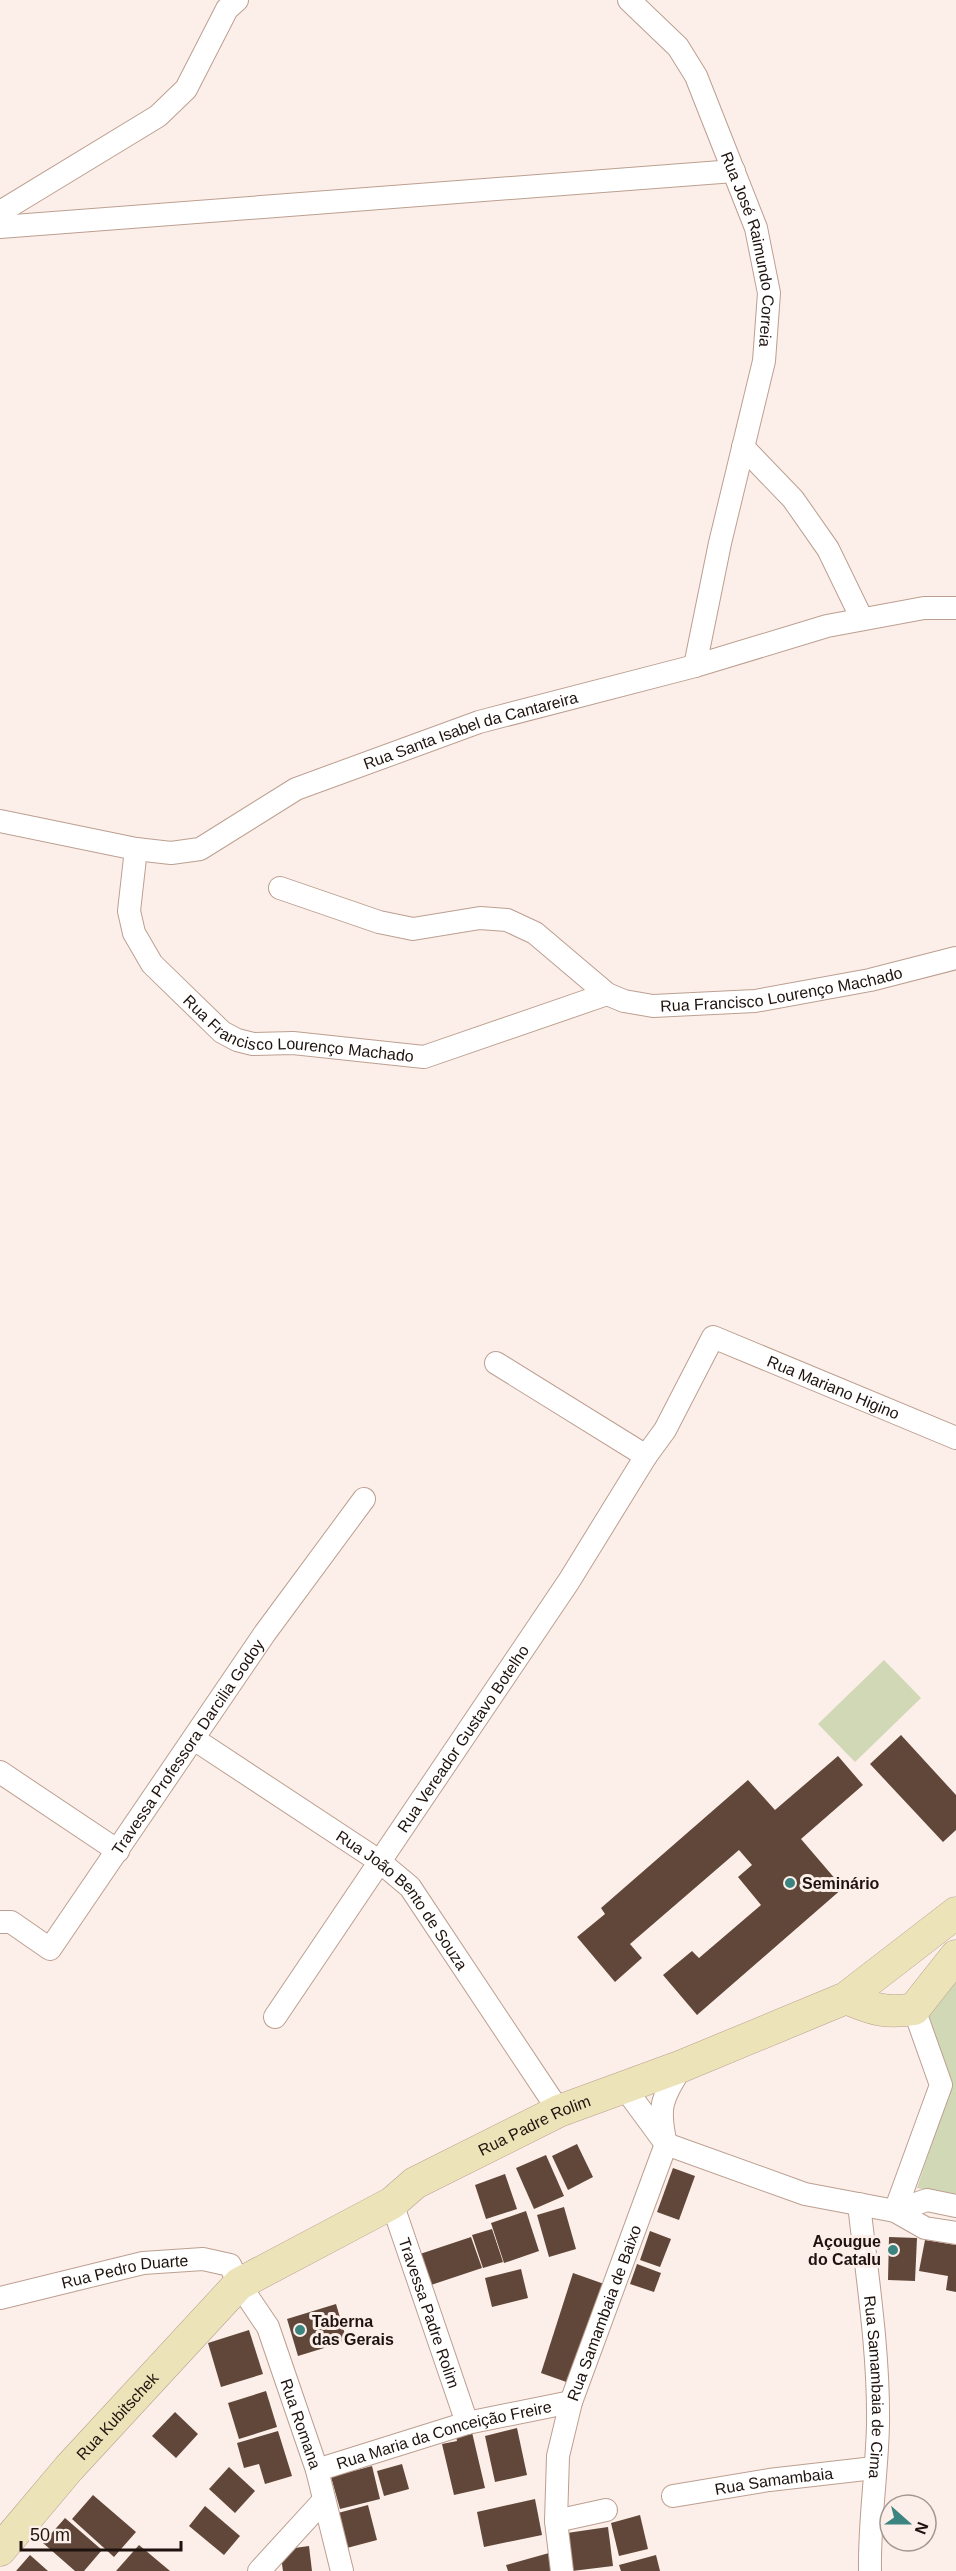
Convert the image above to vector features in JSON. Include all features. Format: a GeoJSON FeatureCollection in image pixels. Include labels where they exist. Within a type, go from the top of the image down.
{"type":"FeatureCollection","features":[{"type":"Feature","properties":{"kind":"street"},"geometry":{"type":"LineString","coordinates":[[0,212],[158,116],[186,89],[227,9],[237,0]]}},
{"type":"Feature","properties":{"kind":"street","name":"Rua José Raimundo Correia"},"geometry":{"type":"LineString","coordinates":[[630,0],[678,47],[696,76],[756,228],[769,293],[764,361],[694,666]]}},
{"type":"Feature","properties":{"kind":"street"},"geometry":{"type":"LineString","coordinates":[[0,227],[734,171]]}},
{"type":"Feature","properties":{"kind":"street"},"geometry":{"type":"LineString","coordinates":[[743,447],[794,499],[828,549],[862,619]]}},
{"type":"Feature","properties":{"kind":"street","name":"Rua Santa Isabel da Cantareira"},"geometry":{"type":"LineString","coordinates":[[0,821],[136,849],[171,853],[200,849],[297,789],[478,722],[694,666],[827,626],[924,608],[956,608]]}},
{"type":"Feature","properties":{"kind":"street","name":"Rua Francisco Lourenço Machado"},"geometry":{"type":"LineString","coordinates":[[136,849],[129,911],[134,933],[152,964],[222,1032],[237,1040],[253,1044],[293,1043],[424,1057],[607,994]]}},
{"type":"Feature","properties":{"kind":"street","name":"Rua Francisco Lourenço Machado"},"geometry":{"type":"LineString","coordinates":[[280,888],[379,922],[414,928],[480,918],[507,920],[535,933],[607,994],[653,1006],[755,1002],[870,980],[956,958]]}},
{"type":"Feature","properties":{"kind":"street","name":"Rua Mariano Higino"},"geometry":{"type":"LineString","coordinates":[[713,1337],[956,1438]]}},
{"type":"Feature","properties":{"kind":"street","name":"Rua Vereador Gustavo Botelho"},"geometry":{"type":"LineString","coordinates":[[275,2017],[569,1581],[646,1456],[665,1430],[713,1337]]}},
{"type":"Feature","properties":{"kind":"street"},"geometry":{"type":"LineString","coordinates":[[496,1363],[646,1456]]}},
{"type":"Feature","properties":{"kind":"street","name":"Travessa Professora Darcilia Godoy"},"geometry":{"type":"LineString","coordinates":[[0,1922],[11,1922],[50,1949],[265,1633],[364,1499]]}},
{"type":"Feature","properties":{"kind":"street","name":"Rua João Bento de Souza"},"geometry":{"type":"LineString","coordinates":[[194,1739],[379,1861],[410,1887],[559,2111]]}},
{"type":"Feature","properties":{"kind":"street"},"geometry":{"type":"LineString","coordinates":[[0,1772],[118,1851]]}},
{"type":"Feature","properties":{"kind":"street","name":"Rua Padre Rolim"},"geometry":{"type":"LineString","coordinates":[[238,2284],[392,2203],[415,2182],[559,2111],[682,2066],[846,1998],[956,1913]]}},
{"type":"Feature","properties":{"kind":"street"},"geometry":{"type":"LineString","coordinates":[[846,1998],[869,2008],[892,2013],[918,2004],[956,1956]]}},
{"type":"Feature","properties":{"kind":"street"},"geometry":{"type":"LineString","coordinates":[[891,1964],[904,1968],[914,1977],[920,1987],[918,2004],[941,2085],[895,2211]]}},
{"type":"Feature","properties":{"kind":"street"},"geometry":{"type":"LineString","coordinates":[[666,2144],[660,2121],[660,2107],[682,2066]]}},
{"type":"Feature","properties":{"kind":"street"},"geometry":{"type":"LineString","coordinates":[[624,2087],[666,2144],[805,2194],[895,2211],[925,2228],[956,2233]]}},
{"type":"Feature","properties":{"kind":"street","name":"Rua Samambaia de Baixo"},"geometry":{"type":"LineString","coordinates":[[562,2571],[556,2521],[558,2456],[571,2402],[666,2144]]}},
{"type":"Feature","properties":{"kind":"street"},"geometry":{"type":"LineString","coordinates":[[895,2211],[927,2200],[956,2206]]}},
{"type":"Feature","properties":{"kind":"street","name":"Travessa Padre Rolim"},"geometry":{"type":"LineString","coordinates":[[392,2203],[467,2423]]}},
{"type":"Feature","properties":{"kind":"street","name":"Rua Samambaia de Cima"},"geometry":{"type":"LineString","coordinates":[[859,2204],[871,2308],[878,2424],[870,2571]]}},
{"type":"Feature","properties":{"kind":"street","name":"Rua Pedro Duarte"},"geometry":{"type":"LineString","coordinates":[[0,2298],[143,2263],[203,2259],[230,2265],[238,2284]]}},
{"type":"Feature","properties":{"kind":"street","name":"Rua Romana"},"geometry":{"type":"LineString","coordinates":[[238,2284],[268,2327],[317,2470],[342,2571]]}},
{"type":"Feature","properties":{"kind":"street","name":"Rua Kubitschek"},"geometry":{"type":"LineString","coordinates":[[0,2550],[69,2468],[238,2284]]}},
{"type":"Feature","properties":{"kind":"street","name":"Rua Maria da Conceição Freire"},"geometry":{"type":"LineString","coordinates":[[317,2470],[467,2423],[571,2402]]}},
{"type":"Feature","properties":{"kind":"street","name":"Rua Samambaia"},"geometry":{"type":"LineString","coordinates":[[673,2496],[770,2480],[874,2468]]}},
{"type":"Feature","properties":{"kind":"street"},"geometry":{"type":"LineString","coordinates":[[260,2571],[324,2500]]}},
{"type":"Feature","properties":{"kind":"street"},"geometry":{"type":"LineString","coordinates":[[556,2521],[606,2510]]}},
{"type":"Feature","properties":{"kind":"green space"},"geometry":{"type":"Polygon","coordinates":[[[884,1660],[921,1698],[855,1762],[818,1724],[884,1660]]]}},
{"type":"Feature","properties":{"kind":"green space"},"geometry":{"type":"Polygon","coordinates":[[[956,1969],[956,2196],[917,2188],[951,2086],[926,2007],[956,1969]]]}},
{"type":"Feature","properties":{"kind":"building"},"geometry":{"type":"Polygon","coordinates":[[[901,1735],[956,1795],[956,1830],[943,1842],[870,1764],[901,1735]]]}},
{"type":"Feature","properties":{"kind":"building","name":"Seminário"},"geometry":{"type":"Polygon","coordinates":[[[838,1756],[863,1785],[801,1839],[843,1888],[697,2015],[663,1975],[692,1951],[699,1958],[761,1905],[738,1877],[752,1865],[739,1850],[630,1944],[642,1958],[615,1982],[577,1937],[605,1914],[601,1908],[748,1780],[775,1810],[838,1756]]]}},
{"type":"Feature","properties":{"kind":"building"},"geometry":{"type":"Polygon","coordinates":[[[577,2144],[593,2177],[568,2190],[552,2156],[577,2144]]]}},
{"type":"Feature","properties":{"kind":"building"},"geometry":{"type":"Polygon","coordinates":[[[546,2155],[564,2196],[534,2209],[516,2168],[546,2155]]]}},
{"type":"Feature","properties":{"kind":"building"},"geometry":{"type":"Polygon","coordinates":[[[673,2168],[695,2176],[679,2220],[657,2212],[673,2168]]]}},
{"type":"Feature","properties":{"kind":"building"},"geometry":{"type":"Polygon","coordinates":[[[505,2174],[517,2209],[486,2219],[475,2185],[505,2174]]]}},
{"type":"Feature","properties":{"kind":"building"},"geometry":{"type":"Polygon","coordinates":[[[564,2207],[576,2249],[549,2257],[537,2215],[564,2207]]]}},
{"type":"Feature","properties":{"kind":"building"},"geometry":{"type":"Polygon","coordinates":[[[526,2211],[539,2251],[504,2263],[491,2223],[526,2211]]]}},
{"type":"Feature","properties":{"kind":"building"},"geometry":{"type":"Polygon","coordinates":[[[492,2229],[503,2262],[483,2268],[472,2235],[492,2229]]]}},
{"type":"Feature","properties":{"kind":"building"},"geometry":{"type":"Polygon","coordinates":[[[650,2231],[671,2239],[660,2267],[640,2260],[650,2231]]]}},
{"type":"Feature","properties":{"kind":"building"},"geometry":{"type":"Polygon","coordinates":[[[471,2237],[482,2268],[428,2286],[417,2255],[471,2237]]]}},
{"type":"Feature","properties":{"kind":"building"},"geometry":{"type":"Polygon","coordinates":[[[889,2237],[917,2238],[915,2281],[888,2280],[889,2237]]]}},
{"type":"Feature","properties":{"kind":"building"},"geometry":{"type":"Polygon","coordinates":[[[925,2240],[956,2245],[956,2292],[946,2290],[948,2276],[919,2271],[925,2240]]]}},
{"type":"Feature","properties":{"kind":"building"},"geometry":{"type":"Polygon","coordinates":[[[637,2264],[661,2273],[654,2292],[630,2284],[637,2264]]]}},
{"type":"Feature","properties":{"kind":"building"},"geometry":{"type":"Polygon","coordinates":[[[521,2269],[528,2298],[492,2307],[485,2278],[521,2269]]]}},
{"type":"Feature","properties":{"kind":"building"},"geometry":{"type":"Polygon","coordinates":[[[573,2273],[607,2285],[572,2384],[541,2373],[573,2273]]]}},
{"type":"Feature","properties":{"kind":"building"},"geometry":{"type":"Polygon","coordinates":[[[336,2304],[347,2341],[298,2356],[287,2319],[336,2304]]]}},
{"type":"Feature","properties":{"kind":"building"},"geometry":{"type":"Polygon","coordinates":[[[249,2330],[263,2374],[221,2387],[208,2343],[249,2330]]]}},
{"type":"Feature","properties":{"kind":"building"},"geometry":{"type":"Polygon","coordinates":[[[266,2391],[277,2427],[239,2439],[228,2403],[266,2391]]]}},
{"type":"Feature","properties":{"kind":"building"},"geometry":{"type":"Polygon","coordinates":[[[175,2412],[198,2434],[176,2458],[152,2436],[175,2412]]]}},
{"type":"Feature","properties":{"kind":"building"},"geometry":{"type":"Polygon","coordinates":[[[471,2428],[485,2488],[454,2495],[442,2444],[457,2441],[455,2431],[471,2428]]]}},
{"type":"Feature","properties":{"kind":"building"},"geometry":{"type":"Polygon","coordinates":[[[517,2428],[527,2475],[495,2482],[485,2436],[517,2428]]]}},
{"type":"Feature","properties":{"kind":"building"},"geometry":{"type":"Polygon","coordinates":[[[278,2431],[292,2476],[265,2484],[259,2464],[244,2468],[237,2443],[278,2431]]]}},
{"type":"Feature","properties":{"kind":"building"},"geometry":{"type":"Polygon","coordinates":[[[402,2464],[409,2489],[384,2496],[377,2471],[402,2464]]]}},
{"type":"Feature","properties":{"kind":"building"},"geometry":{"type":"Polygon","coordinates":[[[372,2466],[380,2499],[340,2509],[331,2477],[372,2466]]]}},
{"type":"Feature","properties":{"kind":"building"},"geometry":{"type":"Polygon","coordinates":[[[229,2467],[255,2491],[235,2513],[209,2489],[229,2467]]]}},
{"type":"Feature","properties":{"kind":"building"},"geometry":{"type":"Polygon","coordinates":[[[93,2495],[136,2532],[114,2557],[72,2519],[93,2495]]]}},
{"type":"Feature","properties":{"kind":"building"},"geometry":{"type":"Polygon","coordinates":[[[535,2499],[542,2535],[484,2547],[477,2512],[535,2499]]]}},
{"type":"Feature","properties":{"kind":"building"},"geometry":{"type":"Polygon","coordinates":[[[368,2505],[377,2540],[347,2548],[338,2513],[368,2505]]]}},
{"type":"Feature","properties":{"kind":"building"},"geometry":{"type":"Polygon","coordinates":[[[205,2506],[240,2536],[224,2555],[189,2526],[205,2506]]]}},
{"type":"Feature","properties":{"kind":"building"},"geometry":{"type":"Polygon","coordinates":[[[640,2515],[648,2549],[619,2556],[611,2523],[640,2515]]]}},
{"type":"Feature","properties":{"kind":"building"},"geometry":{"type":"Polygon","coordinates":[[[65,2518],[102,2550],[84,2571],[75,2571],[43,2543],[65,2518]]]}},
{"type":"Feature","properties":{"kind":"building"},"geometry":{"type":"Polygon","coordinates":[[[608,2527],[613,2566],[572,2571],[567,2533],[608,2527]]]}},
{"type":"Feature","properties":{"kind":"building"},"geometry":{"type":"Polygon","coordinates":[[[139,2545],[170,2571],[116,2571],[139,2545]]]}},
{"type":"Feature","properties":{"kind":"building"},"geometry":{"type":"Polygon","coordinates":[[[309,2546],[312,2571],[283,2571],[280,2550],[309,2546]]]}},
{"type":"Feature","properties":{"kind":"building"},"geometry":{"type":"Polygon","coordinates":[[[549,2553],[554,2571],[508,2571],[506,2565],[549,2553]]]}},
{"type":"Feature","properties":{"kind":"building"},"geometry":{"type":"Polygon","coordinates":[[[30,2555],[48,2571],[16,2571],[30,2555]]]}},
{"type":"Feature","properties":{"kind":"building"},"geometry":{"type":"Polygon","coordinates":[[[656,2555],[660,2571],[621,2571],[619,2565],[656,2555]]]}},
{"type":"Feature","properties":{"kind":"place","name":"Seminário"},"geometry":{"type":"Point","coordinates":[790,1883]}},
{"type":"Feature","properties":{"kind":"place","name":"Açougue do Catalu"},"geometry":{"type":"Point","coordinates":[893,2250]}},
{"type":"Feature","properties":{"kind":"place","name":"Taberna das Gerais"},"geometry":{"type":"Point","coordinates":[300,2330]}}]}
